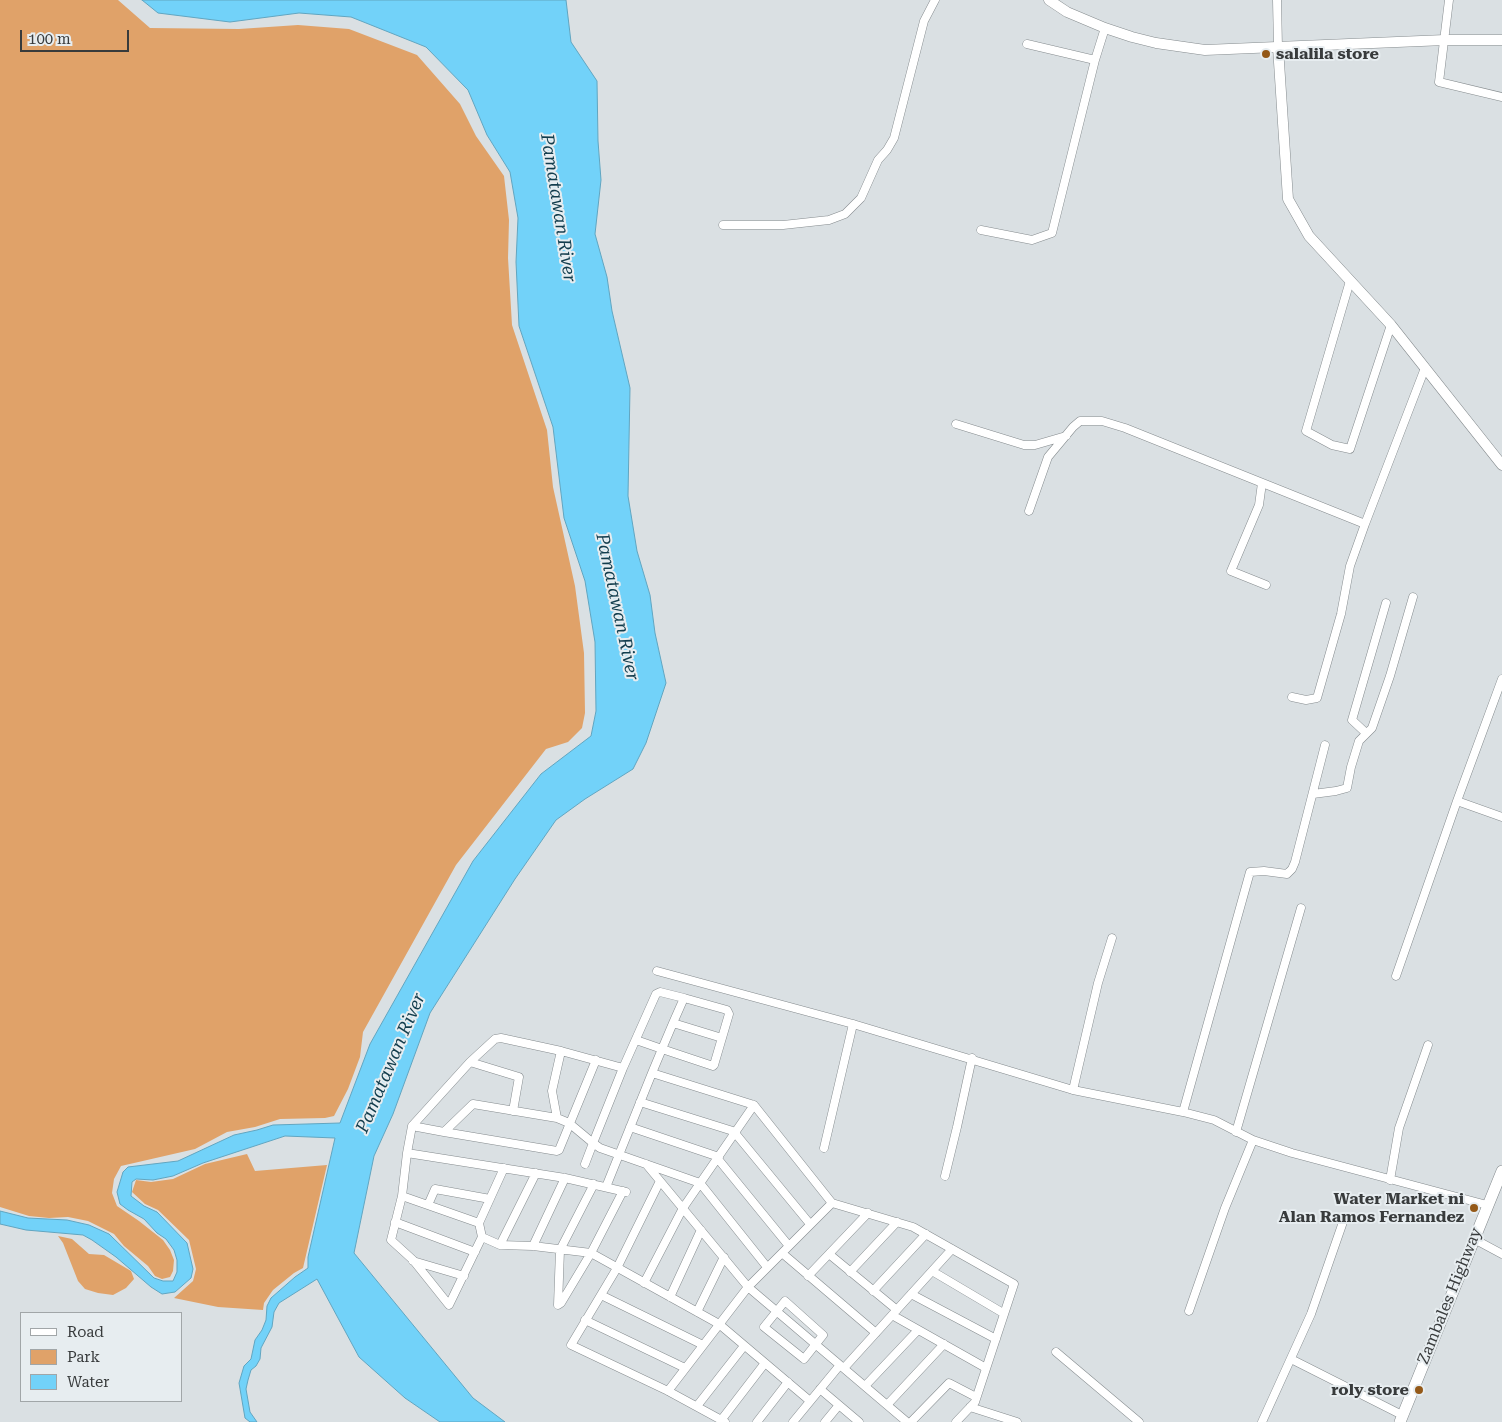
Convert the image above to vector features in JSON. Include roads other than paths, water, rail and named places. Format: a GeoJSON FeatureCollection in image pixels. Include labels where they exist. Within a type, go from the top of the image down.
{"type":"FeatureCollection","features":[{"type":"Feature","properties":{"kind":"main road","name":"Zambales Highway"},"geometry":{"type":"LineString","coordinates":[[1401,1418],[1502,1171]]}},
{"type":"Feature","properties":{"kind":"street"},"geometry":{"type":"LineString","coordinates":[[723,224],[783,225],[829,220],[844,214],[861,198],[878,160],[894,138],[924,21],[935,0]]}},
{"type":"Feature","properties":{"kind":"street"},"geometry":{"type":"LineString","coordinates":[[1049,0],[1067,12],[1105,28],[1156,43],[1205,50],[1445,40],[1502,40]]}},
{"type":"Feature","properties":{"kind":"street"},"geometry":{"type":"LineString","coordinates":[[1277,0],[1278,47],[1288,199],[1309,236],[1391,325],[1502,465]]}},
{"type":"Feature","properties":{"kind":"street"},"geometry":{"type":"LineString","coordinates":[[1449,0],[1439,82],[1502,97]]}},
{"type":"Feature","properties":{"kind":"street"},"geometry":{"type":"LineString","coordinates":[[981,230],[1032,240],[1052,233],[1095,60],[1105,28]]}},
{"type":"Feature","properties":{"kind":"street"},"geometry":{"type":"LineString","coordinates":[[1027,44],[1095,60]]}},
{"type":"Feature","properties":{"kind":"street"},"geometry":{"type":"LineString","coordinates":[[1350,281],[1306,431],[1332,445],[1350,449],[1391,325]]}},
{"type":"Feature","properties":{"kind":"street"},"geometry":{"type":"LineString","coordinates":[[1292,696],[1306,700],[1317,698],[1341,614],[1350,566],[1364,524],[1425,368]]}},
{"type":"Feature","properties":{"kind":"street"},"geometry":{"type":"LineString","coordinates":[[1028,511],[1048,457],[1080,421],[1102,421],[1125,428],[1364,524]]}},
{"type":"Feature","properties":{"kind":"street"},"geometry":{"type":"LineString","coordinates":[[956,424],[1024,445],[1036,445],[1066,436]]}},
{"type":"Feature","properties":{"kind":"street"},"geometry":{"type":"LineString","coordinates":[[1262,484],[1258,504],[1231,571],[1266,585]]}},
{"type":"Feature","properties":{"kind":"street"},"geometry":{"type":"LineString","coordinates":[[1313,794],[1347,788],[1359,741],[1372,728],[1390,676],[1413,597]]}},
{"type":"Feature","properties":{"kind":"street"},"geometry":{"type":"LineString","coordinates":[[1366,733],[1352,720],[1386,603]]}},
{"type":"Feature","properties":{"kind":"street"},"geometry":{"type":"LineString","coordinates":[[1396,976],[1502,679]]}},
{"type":"Feature","properties":{"kind":"street"},"geometry":{"type":"LineString","coordinates":[[1183,1112],[1250,872],[1264,871],[1287,874],[1292,870],[1324,745]]}},
{"type":"Feature","properties":{"kind":"street"},"geometry":{"type":"LineString","coordinates":[[1457,801],[1502,817]]}},
{"type":"Feature","properties":{"kind":"street"},"geometry":{"type":"LineString","coordinates":[[1236,1132],[1301,908]]}},
{"type":"Feature","properties":{"kind":"street"},"geometry":{"type":"LineString","coordinates":[[1073,1090],[1098,983],[1112,938]]}},
{"type":"Feature","properties":{"kind":"street"},"geometry":{"type":"LineString","coordinates":[[657,972],[853,1024],[972,1058],[1073,1090],[1214,1120],[1253,1140],[1292,1153],[1487,1205]]}},
{"type":"Feature","properties":{"kind":"street"},"geometry":{"type":"LineString","coordinates":[[585,1164],[623,1068],[656,994],[660,992],[684,998],[727,1010],[729,1014],[713,1066],[636,1040]]}},
{"type":"Feature","properties":{"kind":"street"},"geometry":{"type":"LineString","coordinates":[[606,1187],[684,998]]}},
{"type":"Feature","properties":{"kind":"street"},"geometry":{"type":"LineString","coordinates":[[673,1023],[722,1038]]}},
{"type":"Feature","properties":{"kind":"street"},"geometry":{"type":"LineString","coordinates":[[824,1148],[853,1024]]}},
{"type":"Feature","properties":{"kind":"street"},"geometry":{"type":"LineString","coordinates":[[504,1168],[479,1223],[482,1237],[449,1305],[412,1260],[391,1240],[402,1196],[412,1126],[470,1062],[495,1039],[501,1038],[561,1051],[623,1068]]}},
{"type":"Feature","properties":{"kind":"street"},"geometry":{"type":"LineString","coordinates":[[1390,1180],[1399,1128],[1428,1045]]}},
{"type":"Feature","properties":{"kind":"street"},"geometry":{"type":"LineString","coordinates":[[557,1118],[552,1091],[561,1051]]}},
{"type":"Feature","properties":{"kind":"street"},"geometry":{"type":"LineString","coordinates":[[945,1176],[958,1127],[972,1058]]}},
{"type":"Feature","properties":{"kind":"street"},"geometry":{"type":"LineString","coordinates":[[412,1126],[557,1151],[596,1060]]}},
{"type":"Feature","properties":{"kind":"street"},"geometry":{"type":"LineString","coordinates":[[470,1062],[519,1078],[513,1111]]}},
{"type":"Feature","properties":{"kind":"street"},"geometry":{"type":"LineString","coordinates":[[652,1073],[754,1106],[832,1202],[913,1227],[1014,1284],[975,1402],[956,1422]]}},
{"type":"Feature","properties":{"kind":"street"},"geometry":{"type":"LineString","coordinates":[[640,1102],[736,1133],[810,1224]]}},
{"type":"Feature","properties":{"kind":"street"},"geometry":{"type":"LineString","coordinates":[[444,1132],[473,1104],[557,1118],[569,1123],[600,1148],[700,1183],[767,1267]]}},
{"type":"Feature","properties":{"kind":"street"},"geometry":{"type":"LineString","coordinates":[[644,1283],[683,1208],[754,1106]]}},
{"type":"Feature","properties":{"kind":"street"},"geometry":{"type":"LineString","coordinates":[[630,1128],[718,1158],[789,1246]]}},
{"type":"Feature","properties":{"kind":"street"},"geometry":{"type":"LineString","coordinates":[[1189,1311],[1225,1208],[1253,1140]]}},
{"type":"Feature","properties":{"kind":"street"},"geometry":{"type":"LineString","coordinates":[[407,1153],[565,1178],[594,1184],[626,1192],[591,1254],[558,1305],[560,1250],[594,1184]]}},
{"type":"Feature","properties":{"kind":"street"},"geometry":{"type":"LineString","coordinates":[[646,1164],[748,1286],[907,1422]]}},
{"type":"Feature","properties":{"kind":"street"},"geometry":{"type":"LineString","coordinates":[[500,1246],[536,1173]]}},
{"type":"Feature","properties":{"kind":"street"},"geometry":{"type":"LineString","coordinates":[[532,1246],[565,1178]]}},
{"type":"Feature","properties":{"kind":"street"},"geometry":{"type":"LineString","coordinates":[[660,1181],[616,1268],[571,1345],[668,1391],[723,1420],[766,1363]]}},
{"type":"Feature","properties":{"kind":"street"},"geometry":{"type":"LineString","coordinates":[[428,1205],[435,1189],[490,1199]]}},
{"type":"Feature","properties":{"kind":"street"},"geometry":{"type":"LineString","coordinates":[[402,1196],[479,1223]]}},
{"type":"Feature","properties":{"kind":"street"},"geometry":{"type":"LineString","coordinates":[[668,1391],[748,1286],[832,1202]]}},
{"type":"Feature","properties":{"kind":"street"},"geometry":{"type":"LineString","coordinates":[[808,1276],[868,1213]]}},
{"type":"Feature","properties":{"kind":"street"},"geometry":{"type":"LineString","coordinates":[[395,1222],[475,1252]]}},
{"type":"Feature","properties":{"kind":"street"},"geometry":{"type":"LineString","coordinates":[[850,1272],[897,1222]]}},
{"type":"Feature","properties":{"kind":"street"},"geometry":{"type":"LineString","coordinates":[[1262,1422],[1320,1291],[1343,1222]]}},
{"type":"Feature","properties":{"kind":"street"},"geometry":{"type":"LineString","coordinates":[[670,1297],[701,1230]]}},
{"type":"Feature","properties":{"kind":"street"},"geometry":{"type":"LineString","coordinates":[[873,1291],[926,1234]]}},
{"type":"Feature","properties":{"kind":"street"},"geometry":{"type":"LineString","coordinates":[[482,1237],[500,1246],[532,1246],[591,1254],[719,1324],[810,1401]]}},
{"type":"Feature","properties":{"kind":"street"},"geometry":{"type":"LineString","coordinates":[[1474,1239],[1502,1254]]}},
{"type":"Feature","properties":{"kind":"street"},"geometry":{"type":"LineString","coordinates":[[793,1422],[820,1389],[876,1333],[952,1249]]}},
{"type":"Feature","properties":{"kind":"street"},"geometry":{"type":"LineString","coordinates":[[782,1253],[876,1333]]}},
{"type":"Feature","properties":{"kind":"street"},"geometry":{"type":"LineString","coordinates":[[829,1254],[873,1291],[894,1313],[918,1330],[986,1368]]}},
{"type":"Feature","properties":{"kind":"street"},"geometry":{"type":"LineString","coordinates":[[697,1312],[724,1257]]}},
{"type":"Feature","properties":{"kind":"street"},"geometry":{"type":"LineString","coordinates":[[412,1260],[464,1276]]}},
{"type":"Feature","properties":{"kind":"street"},"geometry":{"type":"LineString","coordinates":[[932,1271],[1003,1313]]}},
{"type":"Feature","properties":{"kind":"street"},"geometry":{"type":"LineString","coordinates":[[601,1294],[703,1345]]}},
{"type":"Feature","properties":{"kind":"street"},"geometry":{"type":"LineString","coordinates":[[912,1294],[996,1339]]}},
{"type":"Feature","properties":{"kind":"street"},"geometry":{"type":"LineString","coordinates":[[785,1301],[824,1335],[804,1359],[764,1327],[776,1310],[785,1301]]}},
{"type":"Feature","properties":{"kind":"street"},"geometry":{"type":"LineString","coordinates":[[585,1320],[686,1368]]}},
{"type":"Feature","properties":{"kind":"street"},"geometry":{"type":"LineString","coordinates":[[866,1386],[918,1330]]}},
{"type":"Feature","properties":{"kind":"street"},"geometry":{"type":"LineString","coordinates":[[887,1405],[944,1344]]}},
{"type":"Feature","properties":{"kind":"street"},"geometry":{"type":"LineString","coordinates":[[697,1406],[744,1346]]}},
{"type":"Feature","properties":{"kind":"street"},"geometry":{"type":"LineString","coordinates":[[1056,1352],[1139,1422]]}},
{"type":"Feature","properties":{"kind":"street"},"geometry":{"type":"LineString","coordinates":[[1291,1359],[1401,1418]]}},
{"type":"Feature","properties":{"kind":"street"},"geometry":{"type":"LineString","coordinates":[[757,1422],[788,1382]]}},
{"type":"Feature","properties":{"kind":"street"},"geometry":{"type":"LineString","coordinates":[[911,1422],[949,1383],[976,1397]]}},
{"type":"Feature","properties":{"kind":"street"},"geometry":{"type":"LineString","coordinates":[[820,1389],[859,1422]]}},
{"type":"Feature","properties":{"kind":"street"},"geometry":{"type":"LineString","coordinates":[[825,1422],[839,1405]]}},
{"type":"Feature","properties":{"kind":"street"},"geometry":{"type":"LineString","coordinates":[[970,1407],[1017,1422]]}},
{"type":"Feature","properties":{"kind":"water","name":"Pamatawan River"},"geometry":{"type":"Polygon","coordinates":[[[142,0],[566,0],[571,42],[597,81],[601,180],[595,234],[607,277],[612,311],[630,388],[628,496],[637,551],[650,595],[655,633],[666,683],[646,743],[633,769],[556,820],[515,879],[430,1013],[393,1114],[374,1156],[354,1253],[473,1398],[505,1422],[440,1422],[405,1398],[359,1357],[317,1279],[279,1303],[274,1312],[272,1327],[261,1348],[260,1359],[251,1370],[246,1389],[250,1412],[257,1422],[250,1422],[245,1418],[239,1383],[244,1366],[251,1359],[255,1340],[266,1320],[267,1306],[271,1298],[308,1268],[308,1257],[335,1138],[285,1136],[203,1163],[173,1176],[153,1180],[136,1179],[132,1182],[131,1196],[144,1206],[157,1212],[187,1243],[193,1269],[191,1278],[175,1292],[162,1294],[116,1257],[83,1235],[26,1230],[0,1224],[0,1211],[28,1218],[67,1220],[89,1225],[109,1234],[154,1278],[163,1281],[173,1281],[177,1272],[177,1260],[174,1250],[166,1239],[157,1233],[144,1219],[120,1204],[117,1192],[123,1172],[128,1167],[178,1161],[234,1135],[273,1125],[340,1123],[370,1044],[473,861],[541,774],[591,736],[596,711],[595,642],[585,581],[564,518],[553,427],[519,326],[516,262],[518,218],[510,172],[487,135],[468,90],[426,47],[351,17],[299,13],[230,22],[158,13],[142,0]]]}},
{"type":"Feature","properties":{"kind":"place","name":"salalila store"},"geometry":{"type":"Point","coordinates":[1266,54]}},
{"type":"Feature","properties":{"kind":"place","name":"Water Market ni Alan Ramos Fernandez"},"geometry":{"type":"Point","coordinates":[1474,1208]}},
{"type":"Feature","properties":{"kind":"place","name":"roly store"},"geometry":{"type":"Point","coordinates":[1419,1390]}}]}
